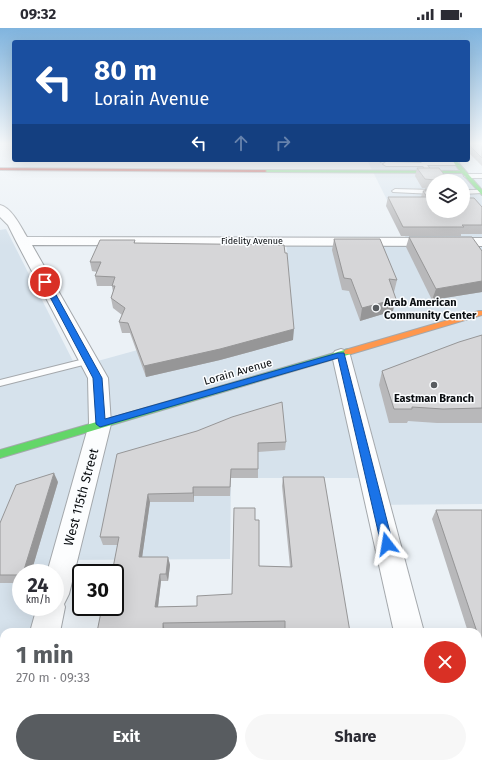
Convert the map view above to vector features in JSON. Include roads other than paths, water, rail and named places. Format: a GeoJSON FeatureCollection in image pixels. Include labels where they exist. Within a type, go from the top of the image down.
{"type":"FeatureCollection","features":[{"type":"Feature","properties":{"kind":"street"},"geometry":{"type":"LineString","coordinates":[[470,182],[482,193]]}},
{"type":"Feature","properties":{"kind":"street","name":"West 115th Street"},"geometry":{"type":"LineString","coordinates":[[0,209],[7,226],[23,241],[98,378],[100,424],[63,564]]}},
{"type":"Feature","properties":{"kind":"street","name":"Fidelity Avenue"},"geometry":{"type":"LineString","coordinates":[[23,241],[482,242]]}},
{"type":"Feature","properties":{"kind":"street","name":"Lorain Avenue"},"geometry":{"type":"LineString","coordinates":[[0,454],[482,313]]}},
{"type":"Feature","properties":{"kind":"street"},"geometry":{"type":"LineString","coordinates":[[341,355],[408,628]]}},
{"type":"Feature","properties":{"kind":"street"},"geometry":{"type":"LineString","coordinates":[[46,628],[49,616]]}},
{"type":"Feature","properties":{"kind":"lane"},"geometry":{"type":"LineString","coordinates":[[395,191],[426,192]]}},
{"type":"Feature","properties":{"kind":"lane"},"geometry":{"type":"LineString","coordinates":[[470,192],[482,193]]}},
{"type":"Feature","properties":{"kind":"lane"},"geometry":{"type":"LineString","coordinates":[[0,383],[88,361]]}},
{"type":"Feature","properties":{"kind":"place","name":"Arab American Community Center"},"geometry":{"type":"Point","coordinates":[376,308]}},
{"type":"Feature","properties":{"kind":"place","name":"Eastman Branch"},"geometry":{"type":"Point","coordinates":[434,385]}}]}
